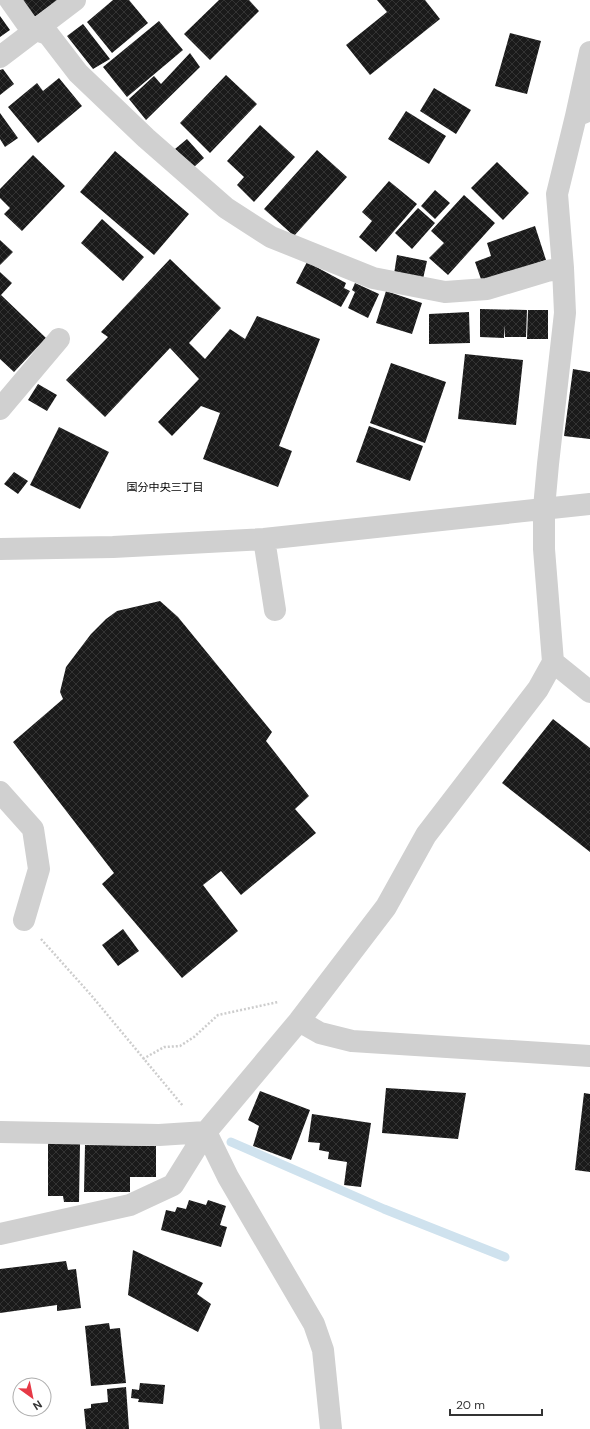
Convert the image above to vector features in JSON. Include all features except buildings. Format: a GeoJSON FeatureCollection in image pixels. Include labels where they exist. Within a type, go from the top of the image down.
{"type":"FeatureCollection","features":[{"type":"Feature","properties":{"kind":"street"},"geometry":{"type":"LineString","coordinates":[[10,0],[27,24],[36,30],[48,34],[78,73],[146,138],[226,208],[271,237],[373,278],[446,292],[487,289],[547,271],[563,268]]}},
{"type":"Feature","properties":{"kind":"street"},"geometry":{"type":"LineString","coordinates":[[0,57],[75,0]]}},
{"type":"Feature","properties":{"kind":"street"},"geometry":{"type":"LineString","coordinates":[[0,1234],[130,1205],[173,1185],[206,1132],[299,1021],[386,907],[426,835],[538,689],[553,662],[544,549],[544,508],[565,313],[558,194],[583,113],[590,52]]}},
{"type":"Feature","properties":{"kind":"street"},"geometry":{"type":"LineString","coordinates":[[0,409],[59,339]]}},
{"type":"Feature","properties":{"kind":"street"},"geometry":{"type":"LineString","coordinates":[[0,549],[113,547],[264,539],[590,504]]}},
{"type":"Feature","properties":{"kind":"street"},"geometry":{"type":"LineString","coordinates":[[264,539],[275,610]]}},
{"type":"Feature","properties":{"kind":"street"},"geometry":{"type":"LineString","coordinates":[[553,662],[590,692]]}},
{"type":"Feature","properties":{"kind":"street"},"geometry":{"type":"LineString","coordinates":[[0,792],[33,829],[39,869],[24,920]]}},
{"type":"Feature","properties":{"kind":"street"},"geometry":{"type":"LineString","coordinates":[[299,1021],[320,1033],[352,1041],[590,1056]]}},
{"type":"Feature","properties":{"kind":"street"},"geometry":{"type":"LineString","coordinates":[[0,1132],[159,1135],[206,1132]]}},
{"type":"Feature","properties":{"kind":"street"},"geometry":{"type":"LineString","coordinates":[[206,1132],[228,1177],[314,1324],[323,1350],[331,1429]]}},
{"type":"Feature","properties":{"kind":"path"},"geometry":{"type":"LineString","coordinates":[[24,920],[91,995],[143,1059],[206,1132]]}},
{"type":"Feature","properties":{"kind":"path"},"geometry":{"type":"LineString","coordinates":[[143,1059],[164,1047],[180,1046],[194,1037],[218,1015],[278,1002],[299,1021]]}},
{"type":"Feature","properties":{"kind":"waterway"},"geometry":{"type":"LineString","coordinates":[[231,1142],[384,1209],[505,1257]]}},
{"type":"Feature","properties":{"kind":"district","name":"国分中央三丁目"},"geometry":{"type":"Point","coordinates":[165,487]}}]}
